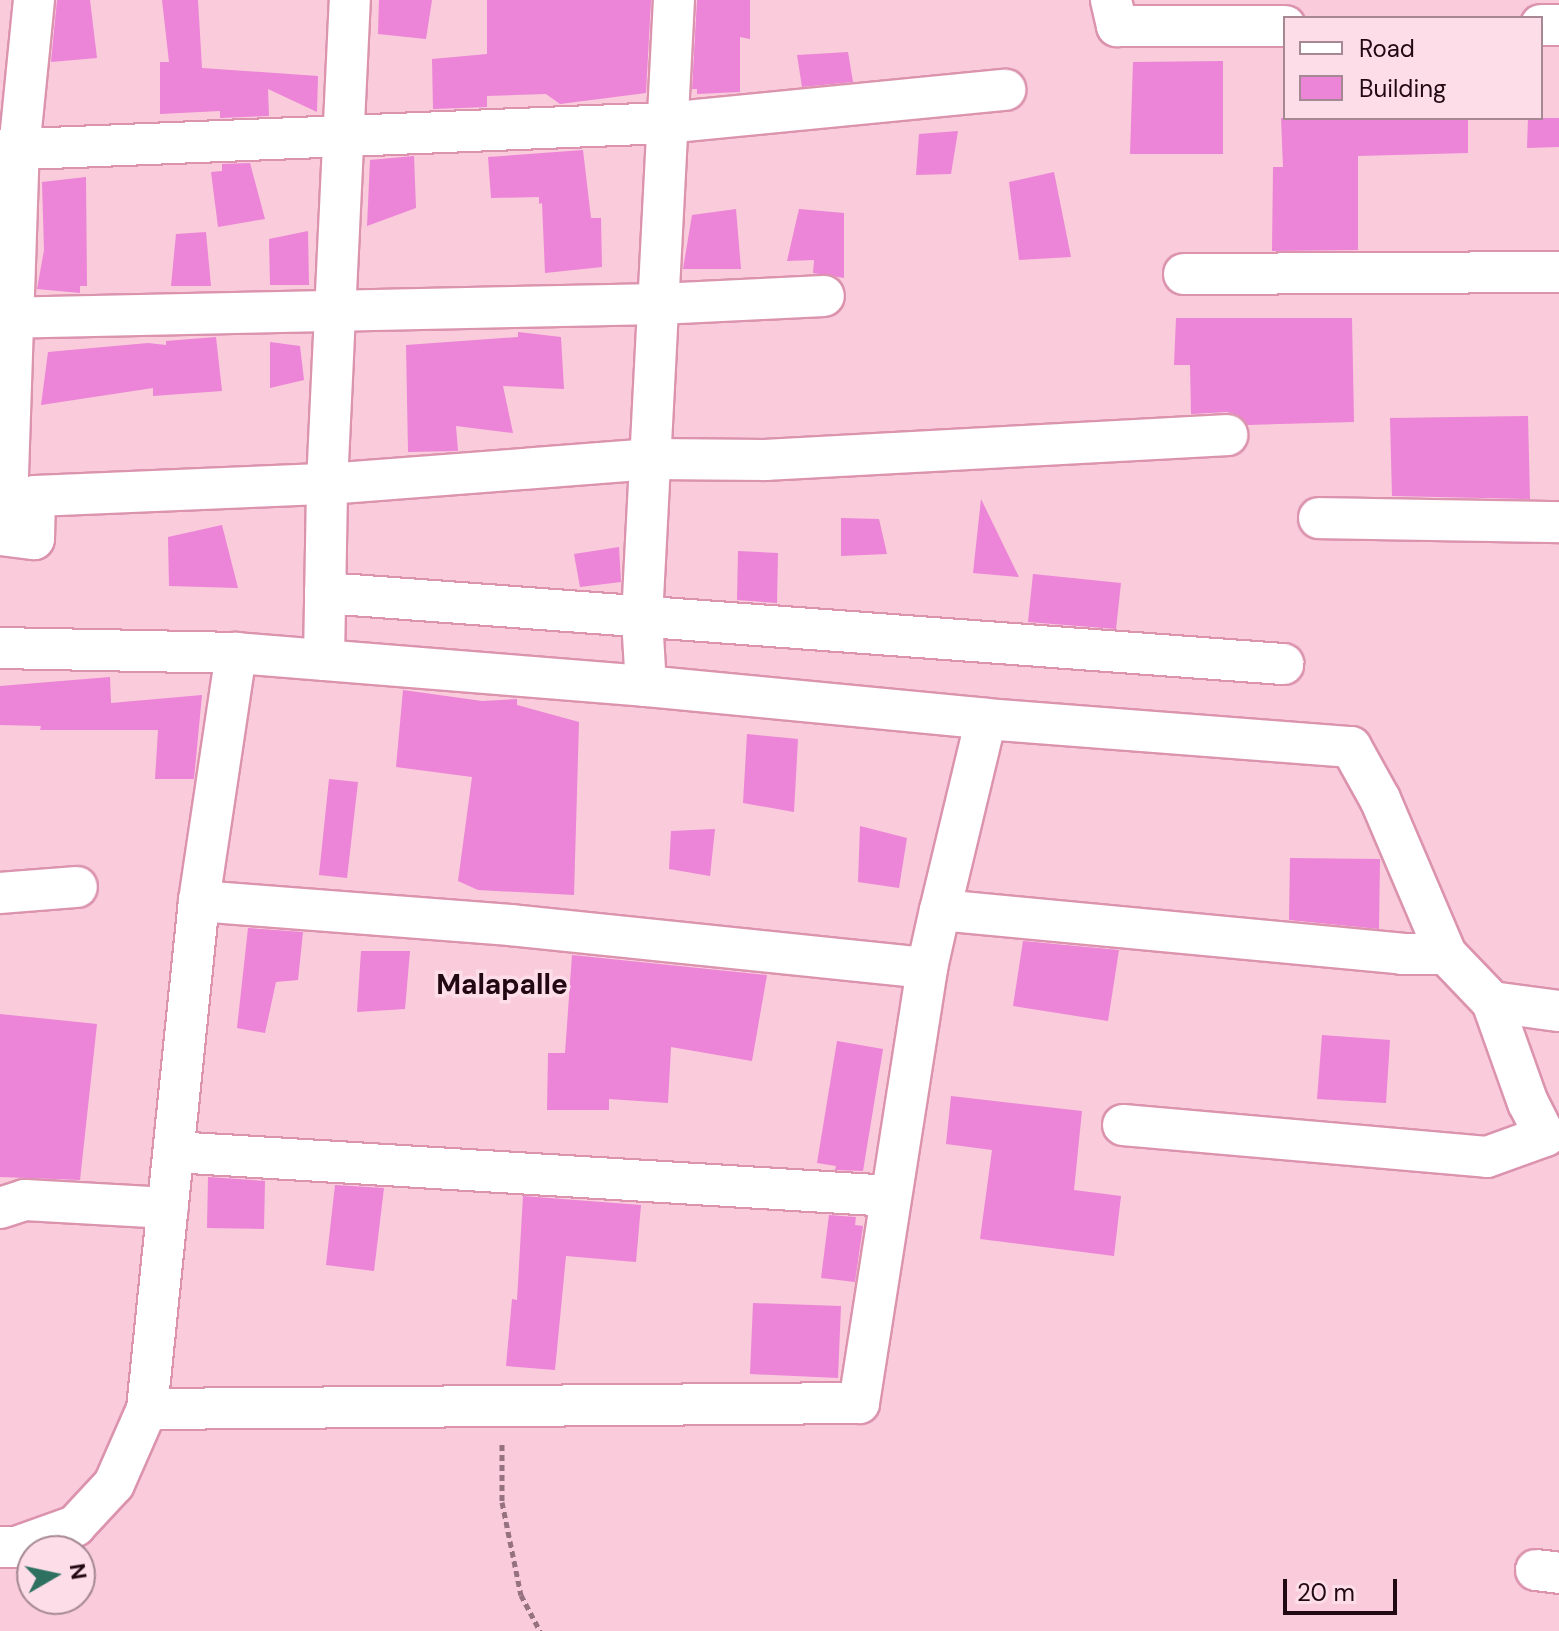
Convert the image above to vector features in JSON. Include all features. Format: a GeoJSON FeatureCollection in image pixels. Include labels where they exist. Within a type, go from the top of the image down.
{"type":"FeatureCollection","features":[{"type":"Feature","properties":{"kind":"street"},"geometry":{"type":"LineString","coordinates":[[34,0],[9,150],[3,535],[34,539],[35,496],[327,484],[652,459],[766,460],[1227,435]]}},
{"type":"Feature","properties":{"kind":"street"},"geometry":{"type":"LineString","coordinates":[[324,660],[327,484],[350,0]]}},
{"type":"Feature","properties":{"kind":"street"},"geometry":{"type":"LineString","coordinates":[[646,686],[642,618],[674,0]]}},
{"type":"Feature","properties":{"kind":"street"},"geometry":{"type":"LineString","coordinates":[[1111,0],[1117,26],[1283,26]]}},
{"type":"Feature","properties":{"kind":"street"},"geometry":{"type":"LineString","coordinates":[[9,150],[666,123],[1005,90]]}},
{"type":"Feature","properties":{"kind":"street"},"geometry":{"type":"LineString","coordinates":[[1184,274],[1559,272]]}},
{"type":"Feature","properties":{"kind":"street"},"geometry":{"type":"LineString","coordinates":[[7,318],[659,304],[824,296]]}},
{"type":"Feature","properties":{"kind":"street"},"geometry":{"type":"LineString","coordinates":[[1319,518],[1559,522]]}},
{"type":"Feature","properties":{"kind":"street"},"geometry":{"type":"LineString","coordinates":[[325,593],[1283,664]]}},
{"type":"Feature","properties":{"kind":"street"},"geometry":{"type":"LineString","coordinates":[[0,648],[236,653],[646,686],[986,719],[1351,747],[1380,799],[1446,954],[1492,1002],[1528,1103],[1552,1144],[1487,1157],[1123,1125]]}},
{"type":"Feature","properties":{"kind":"street"},"geometry":{"type":"LineString","coordinates":[[0,1547],[16,1547],[75,1526],[114,1484],[147,1409],[199,901],[236,653]]}},
{"type":"Feature","properties":{"kind":"street"},"geometry":{"type":"LineString","coordinates":[[147,1409],[859,1403],[927,968],[986,719]]}},
{"type":"Feature","properties":{"kind":"street"},"geometry":{"type":"LineString","coordinates":[[0,893],[77,887]]}},
{"type":"Feature","properties":{"kind":"street"},"geometry":{"type":"LineString","coordinates":[[199,901],[510,925],[927,968]]}},
{"type":"Feature","properties":{"kind":"street"},"geometry":{"type":"LineString","coordinates":[[940,910],[1402,954],[1446,954]]}},
{"type":"Feature","properties":{"kind":"street"},"geometry":{"type":"LineString","coordinates":[[1492,1002],[1559,1011]]}},
{"type":"Feature","properties":{"kind":"street"},"geometry":{"type":"LineString","coordinates":[[174,1152],[891,1196]]}},
{"type":"Feature","properties":{"kind":"street"},"geometry":{"type":"LineString","coordinates":[[0,1208],[25,1200],[168,1208]]}},
{"type":"Feature","properties":{"kind":"path"},"geometry":{"type":"LineString","coordinates":[[502,1407],[502,1502],[521,1595],[540,1631]]}},
{"type":"Feature","properties":{"kind":"building"},"geometry":{"type":"Polygon","coordinates":[[[57,0],[90,0],[97,58],[51,62],[57,0]]]}},
{"type":"Feature","properties":{"kind":"building"},"geometry":{"type":"Polygon","coordinates":[[[162,0],[198,0],[202,68],[318,76],[317,112],[268,89],[269,116],[220,118],[220,111],[160,114],[160,62],[169,62],[162,0]]]}},
{"type":"Feature","properties":{"kind":"building"},"geometry":{"type":"Polygon","coordinates":[[[379,0],[432,0],[426,39],[378,34],[379,0]]]}},
{"type":"Feature","properties":{"kind":"building"},"geometry":{"type":"Polygon","coordinates":[[[487,0],[651,0],[646,93],[560,104],[546,94],[487,96],[487,107],[433,109],[432,59],[487,54],[487,0]]]}},
{"type":"Feature","properties":{"kind":"building"},"geometry":{"type":"Polygon","coordinates":[[[697,0],[750,0],[750,39],[740,37],[740,92],[697,94],[697,89],[692,89],[697,0]]]}},
{"type":"Feature","properties":{"kind":"building"},"geometry":{"type":"Polygon","coordinates":[[[848,52],[853,82],[802,87],[797,55],[848,52]]]}},
{"type":"Feature","properties":{"kind":"building"},"geometry":{"type":"Polygon","coordinates":[[[1223,61],[1223,154],[1130,154],[1133,62],[1223,61]]]}},
{"type":"Feature","properties":{"kind":"building"},"geometry":{"type":"Polygon","coordinates":[[[1281,118],[1468,120],[1468,153],[1358,156],[1358,250],[1272,251],[1273,167],[1283,167],[1281,118]]]}},
{"type":"Feature","properties":{"kind":"building"},"geometry":{"type":"Polygon","coordinates":[[[1559,118],[1559,147],[1527,148],[1528,120],[1559,118]]]}},
{"type":"Feature","properties":{"kind":"building"},"geometry":{"type":"Polygon","coordinates":[[[958,131],[951,174],[916,175],[919,134],[958,131]]]}},
{"type":"Feature","properties":{"kind":"building"},"geometry":{"type":"Polygon","coordinates":[[[583,150],[591,218],[601,218],[602,267],[545,273],[542,203],[539,204],[539,197],[491,198],[488,157],[583,150]]]}},
{"type":"Feature","properties":{"kind":"building"},"geometry":{"type":"Polygon","coordinates":[[[414,156],[416,208],[367,226],[370,160],[414,156]]]}},
{"type":"Feature","properties":{"kind":"building"},"geometry":{"type":"Polygon","coordinates":[[[250,163],[265,219],[218,227],[211,172],[222,171],[222,164],[250,163]]]}},
{"type":"Feature","properties":{"kind":"building"},"geometry":{"type":"Polygon","coordinates":[[[1054,172],[1071,257],[1019,260],[1009,182],[1054,172]]]}},
{"type":"Feature","properties":{"kind":"building"},"geometry":{"type":"Polygon","coordinates":[[[86,177],[87,286],[80,286],[80,293],[37,289],[44,250],[42,182],[86,177]]]}},
{"type":"Feature","properties":{"kind":"building"},"geometry":{"type":"Polygon","coordinates":[[[736,209],[741,269],[683,269],[692,215],[736,209]]]}},
{"type":"Feature","properties":{"kind":"building"},"geometry":{"type":"Polygon","coordinates":[[[799,209],[844,213],[844,278],[813,273],[814,260],[787,261],[799,209]]]}},
{"type":"Feature","properties":{"kind":"building"},"geometry":{"type":"Polygon","coordinates":[[[308,231],[309,285],[270,285],[269,239],[308,231]]]}},
{"type":"Feature","properties":{"kind":"building"},"geometry":{"type":"Polygon","coordinates":[[[206,232],[211,286],[171,286],[176,234],[206,232]]]}},
{"type":"Feature","properties":{"kind":"building"},"geometry":{"type":"Polygon","coordinates":[[[1176,318],[1352,318],[1354,422],[1247,425],[1238,415],[1227,412],[1191,414],[1190,365],[1174,365],[1176,318]]]}},
{"type":"Feature","properties":{"kind":"building"},"geometry":{"type":"Polygon","coordinates":[[[518,332],[561,337],[564,389],[503,386],[513,433],[456,426],[458,451],[408,452],[406,345],[518,337],[518,332]]]}},
{"type":"Feature","properties":{"kind":"building"},"geometry":{"type":"Polygon","coordinates":[[[216,337],[222,391],[153,396],[153,388],[41,405],[48,352],[148,343],[166,345],[166,341],[216,337]]]}},
{"type":"Feature","properties":{"kind":"building"},"geometry":{"type":"Polygon","coordinates":[[[270,342],[300,346],[304,380],[270,388],[270,342]]]}},
{"type":"Feature","properties":{"kind":"building"},"geometry":{"type":"Polygon","coordinates":[[[1528,416],[1530,499],[1392,496],[1390,418],[1528,416]]]}},
{"type":"Feature","properties":{"kind":"building"},"geometry":{"type":"Polygon","coordinates":[[[981,499],[1019,577],[973,573],[981,499]]]}},
{"type":"Feature","properties":{"kind":"building"},"geometry":{"type":"Polygon","coordinates":[[[841,518],[879,519],[887,554],[841,556],[841,518]]]}},
{"type":"Feature","properties":{"kind":"building"},"geometry":{"type":"Polygon","coordinates":[[[222,525],[238,588],[169,586],[168,537],[222,525]]]}},
{"type":"Feature","properties":{"kind":"building"},"geometry":{"type":"Polygon","coordinates":[[[619,547],[621,582],[580,587],[574,554],[619,547]]]}},
{"type":"Feature","properties":{"kind":"building"},"geometry":{"type":"Polygon","coordinates":[[[738,551],[778,553],[777,603],[737,600],[738,551]]]}},
{"type":"Feature","properties":{"kind":"building"},"geometry":{"type":"Polygon","coordinates":[[[1033,574],[1121,583],[1116,629],[1028,622],[1033,574]]]}},
{"type":"Feature","properties":{"kind":"building"},"geometry":{"type":"Polygon","coordinates":[[[110,677],[111,703],[202,695],[194,779],[155,779],[158,730],[40,730],[41,726],[0,725],[0,686],[110,677]]]}},
{"type":"Feature","properties":{"kind":"building"},"geometry":{"type":"Polygon","coordinates":[[[403,690],[482,701],[517,699],[517,705],[579,722],[574,895],[478,890],[458,881],[472,777],[396,767],[403,690]]]}},
{"type":"Feature","properties":{"kind":"building"},"geometry":{"type":"Polygon","coordinates":[[[747,734],[798,739],[794,812],[743,803],[747,734]]]}},
{"type":"Feature","properties":{"kind":"building"},"geometry":{"type":"Polygon","coordinates":[[[329,779],[358,782],[347,878],[319,875],[329,779]]]}},
{"type":"Feature","properties":{"kind":"building"},"geometry":{"type":"Polygon","coordinates":[[[860,826],[907,838],[899,888],[858,882],[860,826]]]}},
{"type":"Feature","properties":{"kind":"building"},"geometry":{"type":"Polygon","coordinates":[[[715,829],[710,876],[669,869],[671,831],[715,829]]]}},
{"type":"Feature","properties":{"kind":"building"},"geometry":{"type":"Polygon","coordinates":[[[1290,858],[1380,859],[1379,929],[1289,920],[1290,858]]]}},
{"type":"Feature","properties":{"kind":"building"},"geometry":{"type":"Polygon","coordinates":[[[248,928],[303,932],[298,980],[276,982],[265,1033],[237,1028],[248,928]]]}},
{"type":"Feature","properties":{"kind":"building"},"geometry":{"type":"Polygon","coordinates":[[[1023,941],[1119,950],[1108,1021],[1013,1006],[1023,941]]]}},
{"type":"Feature","properties":{"kind":"building"},"geometry":{"type":"Polygon","coordinates":[[[361,951],[410,951],[405,1009],[357,1012],[361,951]]]}},
{"type":"Feature","properties":{"kind":"building"},"geometry":{"type":"Polygon","coordinates":[[[572,955],[767,975],[752,1061],[671,1047],[668,1103],[609,1099],[609,1110],[547,1110],[548,1053],[565,1053],[572,955]]]}},
{"type":"Feature","properties":{"kind":"building"},"geometry":{"type":"Polygon","coordinates":[[[0,1014],[97,1024],[80,1180],[0,1177],[0,1014]]]}},
{"type":"Feature","properties":{"kind":"building"},"geometry":{"type":"Polygon","coordinates":[[[1322,1035],[1390,1040],[1386,1103],[1317,1099],[1322,1035]]]}},
{"type":"Feature","properties":{"kind":"building"},"geometry":{"type":"Polygon","coordinates":[[[837,1041],[883,1049],[863,1171],[835,1170],[836,1166],[817,1163],[837,1041]]]}},
{"type":"Feature","properties":{"kind":"building"},"geometry":{"type":"Polygon","coordinates":[[[951,1096],[1082,1111],[1074,1190],[1121,1196],[1114,1256],[980,1239],[992,1150],[946,1144],[951,1096]]]}},
{"type":"Feature","properties":{"kind":"building"},"geometry":{"type":"Polygon","coordinates":[[[208,1177],[265,1181],[264,1229],[207,1228],[208,1177]]]}},
{"type":"Feature","properties":{"kind":"building"},"geometry":{"type":"Polygon","coordinates":[[[335,1185],[384,1188],[374,1271],[326,1265],[335,1185]]]}},
{"type":"Feature","properties":{"kind":"building"},"geometry":{"type":"Polygon","coordinates":[[[523,1196],[641,1205],[636,1262],[566,1256],[555,1370],[506,1366],[512,1299],[517,1300],[523,1196]]]}},
{"type":"Feature","properties":{"kind":"building"},"geometry":{"type":"Polygon","coordinates":[[[829,1215],[856,1217],[855,1225],[863,1226],[855,1282],[821,1278],[829,1215]]]}},
{"type":"Feature","properties":{"kind":"building"},"geometry":{"type":"Polygon","coordinates":[[[753,1303],[841,1306],[838,1378],[750,1374],[753,1303]]]}},
{"type":"Feature","properties":{"kind":"district","name":"Malapalle"},"geometry":{"type":"Point","coordinates":[502,985]}}]}
